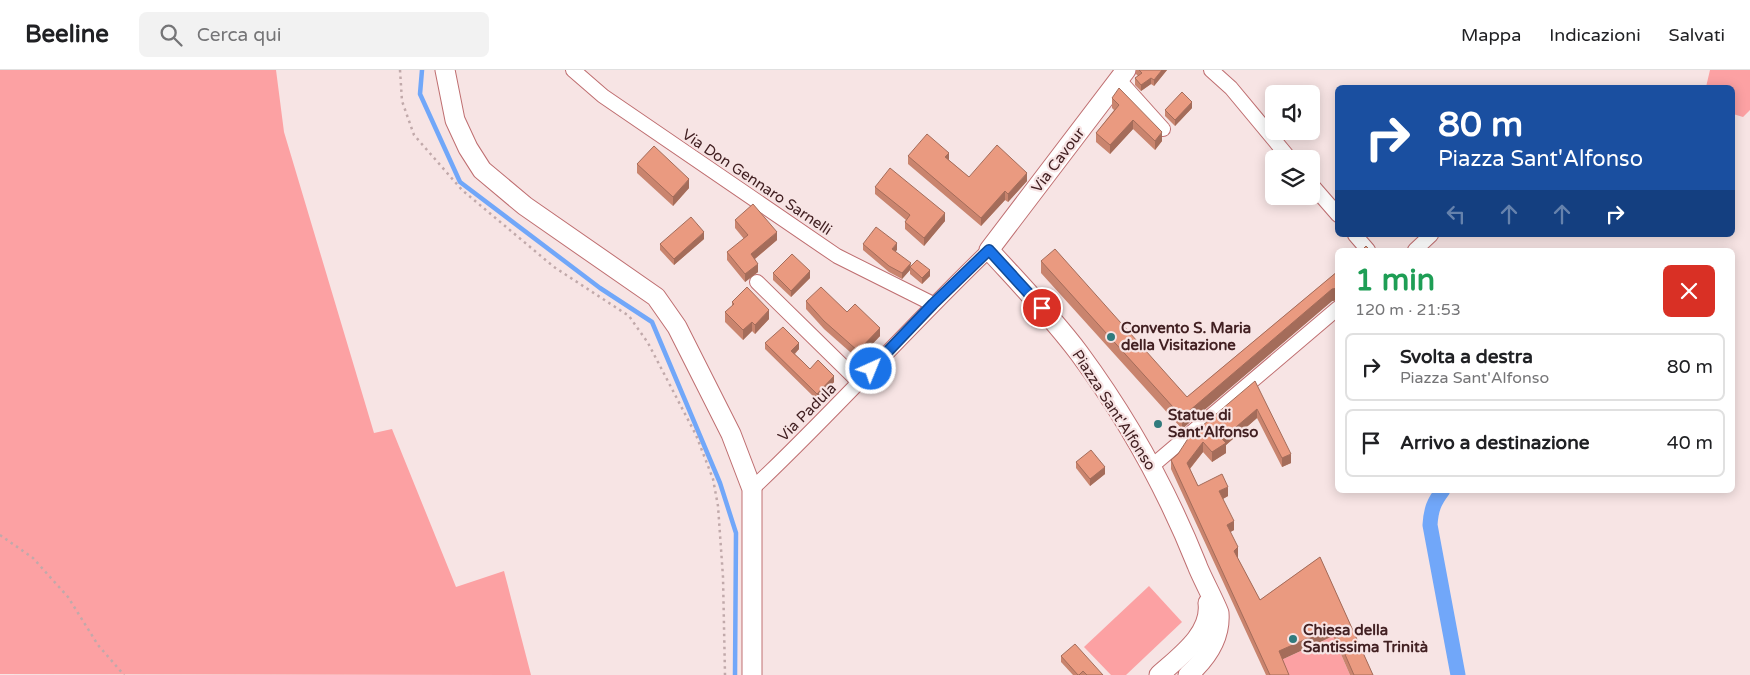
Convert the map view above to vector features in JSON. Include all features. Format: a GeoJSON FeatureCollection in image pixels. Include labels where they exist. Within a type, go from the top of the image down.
{"type":"FeatureCollection","features":[{"type":"Feature","properties":{"kind":"street"},"geometry":{"type":"LineString","coordinates":[[446,70],[455,120],[468,148],[482,170],[525,206],[656,297],[677,327],[727,425],[752,489],[752,675]]}},
{"type":"Feature","properties":{"kind":"street","name":"Via Don Gennaro Sarnelli"},"geometry":{"type":"LineString","coordinates":[[573,70],[603,96],[837,256],[933,304]]}},
{"type":"Feature","properties":{"kind":"street"},"geometry":{"type":"LineString","coordinates":[[1211,70],[1231,88],[1283,150]]}},
{"type":"Feature","properties":{"kind":"street"},"geometry":{"type":"LineString","coordinates":[[1122,75],[1163,129]]}},
{"type":"Feature","properties":{"kind":"street","name":"Via Cavour"},"geometry":{"type":"LineString","coordinates":[[989,250],[1122,75]]}},
{"type":"Feature","properties":{"kind":"street"},"geometry":{"type":"LineString","coordinates":[[1320,194],[1335,212]]}},
{"type":"Feature","properties":{"kind":"street"},"geometry":{"type":"LineString","coordinates":[[1357,237],[1366,248]]}},
{"type":"Feature","properties":{"kind":"street"},"geometry":{"type":"LineString","coordinates":[[1417,248],[1429,237]]}},
{"type":"Feature","properties":{"kind":"street","name":"Via Padula"},"geometry":{"type":"LineString","coordinates":[[752,489],[859,382],[933,304],[989,250]]}},
{"type":"Feature","properties":{"kind":"street","name":"Piazza Sant'Alfonso"},"geometry":{"type":"LineString","coordinates":[[989,250],[1079,354],[1152,466],[1206,590]]}},
{"type":"Feature","properties":{"kind":"street"},"geometry":{"type":"LineString","coordinates":[[757,282],[859,382]]}},
{"type":"Feature","properties":{"kind":"street"},"geometry":{"type":"LineString","coordinates":[[1152,466],[1335,311]]}},
{"type":"Feature","properties":{"kind":"street"},"geometry":{"type":"LineString","coordinates":[[1159,675],[1185,651],[1203,630],[1210,614],[1206,590]]}},
{"type":"Feature","properties":{"kind":"street"},"geometry":{"type":"LineString","coordinates":[[1188,675],[1205,660],[1217,636],[1219,612],[1206,590]]}},
{"type":"Feature","properties":{"kind":"path"},"geometry":{"type":"LineString","coordinates":[[400,70],[402,101],[414,135],[462,190],[554,267],[629,316],[648,343],[696,435],[714,479],[718,506],[723,577],[725,675]]}},
{"type":"Feature","properties":{"kind":"path"},"geometry":{"type":"LineString","coordinates":[[0,535],[33,558],[68,597],[98,645],[124,675]]}},
{"type":"Feature","properties":{"kind":"shaded area"},"geometry":{"type":"Polygon","coordinates":[[[0,70],[276,70],[284,132],[374,433],[392,429],[456,587],[504,571],[531,675],[0,674],[0,70]]]}},
{"type":"Feature","properties":{"kind":"shaded area"},"geometry":{"type":"Polygon","coordinates":[[[1710,70],[1750,70],[1750,110],[1743,117],[1735,115],[1735,85],[1706,85],[1710,70]]]}},
{"type":"Feature","properties":{"kind":"shaded area"},"geometry":{"type":"Polygon","coordinates":[[[1149,586],[1182,622],[1126,675],[1111,675],[1084,647],[1149,586]]]}},
{"type":"Feature","properties":{"kind":"shaded area"},"geometry":{"type":"Polygon","coordinates":[[[1333,636],[1350,675],[1285,675],[1279,661],[1333,636]]]}},
{"type":"Feature","properties":{"kind":"building"},"geometry":{"type":"Polygon","coordinates":[[[1139,70],[1162,70],[1154,80],[1151,78],[1141,85],[1135,78],[1142,73],[1139,70]]]}},
{"type":"Feature","properties":{"kind":"building"},"geometry":{"type":"Polygon","coordinates":[[[1119,88],[1162,132],[1155,141],[1133,120],[1110,145],[1096,133],[1119,105],[1112,98],[1119,88]]]}},
{"type":"Feature","properties":{"kind":"building"},"geometry":{"type":"Polygon","coordinates":[[[1182,92],[1192,102],[1175,120],[1165,110],[1182,92]]]}},
{"type":"Feature","properties":{"kind":"building"},"geometry":{"type":"Polygon","coordinates":[[[927,134],[949,153],[945,157],[969,177],[997,145],[1027,173],[1008,194],[1005,191],[981,218],[908,156],[927,134]]]}},
{"type":"Feature","properties":{"kind":"building"},"geometry":{"type":"Polygon","coordinates":[[[654,146],[689,179],[673,197],[637,164],[654,146]]]}},
{"type":"Feature","properties":{"kind":"building"},"geometry":{"type":"Polygon","coordinates":[[[890,168],[945,213],[924,238],[905,222],[910,215],[875,187],[890,168]]]}},
{"type":"Feature","properties":{"kind":"building"},"geometry":{"type":"Polygon","coordinates":[[[753,204],[777,232],[751,254],[758,264],[745,274],[727,252],[748,235],[735,220],[753,204]]]}},
{"type":"Feature","properties":{"kind":"building"},"geometry":{"type":"Polygon","coordinates":[[[691,217],[704,232],[674,259],[660,244],[691,217]]]}},
{"type":"Feature","properties":{"kind":"building"},"geometry":{"type":"Polygon","coordinates":[[[876,227],[897,243],[892,249],[911,263],[902,273],[889,266],[863,244],[876,227]]]}},
{"type":"Feature","properties":{"kind":"building"},"geometry":{"type":"Polygon","coordinates":[[[1055,249],[1187,397],[1335,274],[1335,288],[1332,289],[1182,417],[1041,261],[1055,249]]]}},
{"type":"Feature","properties":{"kind":"building"},"geometry":{"type":"Polygon","coordinates":[[[792,254],[810,271],[791,291],[773,273],[792,254]]]}},
{"type":"Feature","properties":{"kind":"building"},"geometry":{"type":"Polygon","coordinates":[[[917,260],[930,270],[922,278],[910,267],[917,260]]]}},
{"type":"Feature","properties":{"kind":"building"},"geometry":{"type":"Polygon","coordinates":[[[747,287],[769,310],[755,325],[752,322],[743,330],[725,312],[747,287]]]}},
{"type":"Feature","properties":{"kind":"building"},"geometry":{"type":"Polygon","coordinates":[[[821,287],[847,312],[855,304],[880,328],[858,351],[824,321],[806,301],[821,287]]]}},
{"type":"Feature","properties":{"kind":"building"},"geometry":{"type":"Polygon","coordinates":[[[783,327],[799,343],[791,351],[810,369],[818,360],[834,376],[817,394],[765,343],[783,327]]]}},
{"type":"Feature","properties":{"kind":"building"},"geometry":{"type":"Polygon","coordinates":[[[1255,381],[1291,454],[1282,458],[1257,409],[1222,439],[1226,443],[1212,452],[1203,442],[1187,463],[1198,486],[1222,474],[1228,487],[1219,491],[1234,521],[1227,525],[1238,547],[1234,551],[1260,600],[1320,557],[1373,675],[1354,675],[1333,627],[1279,651],[1289,675],[1270,675],[1171,460],[1178,454],[1189,437],[1255,381]]]}},
{"type":"Feature","properties":{"kind":"building"},"geometry":{"type":"Polygon","coordinates":[[[1091,450],[1105,467],[1090,479],[1076,462],[1091,450]]]}},
{"type":"Feature","properties":{"kind":"building"},"geometry":{"type":"Polygon","coordinates":[[[1075,644],[1103,675],[1087,675],[1083,671],[1078,675],[1061,656],[1075,644]]]}},
{"type":"Feature","properties":{"kind":"waterway"},"geometry":{"type":"LineString","coordinates":[[422,70],[420,94],[460,182],[600,288],[652,322],[720,483],[736,533],[735,675]]}},
{"type":"Feature","properties":{"kind":"waterway"},"geometry":{"type":"LineString","coordinates":[[1441,493],[1431,514],[1430,525],[1458,675]]}},
{"type":"Feature","properties":{"kind":"place","name":"Convento S. Maria della Visitazione"},"geometry":{"type":"Point","coordinates":[1111,337]}},
{"type":"Feature","properties":{"kind":"place","name":"Statue di Sant'Alfonso"},"geometry":{"type":"Point","coordinates":[1158,424]}},
{"type":"Feature","properties":{"kind":"place","name":"Chiesa della Santissima Trinità"},"geometry":{"type":"Point","coordinates":[1293,639]}},
{"type":"Feature","properties":{"kind":"route"},"geometry":{"type":"LineString","coordinates":[[871,369],[933,304],[989,250],[1042,308]]}}]}
